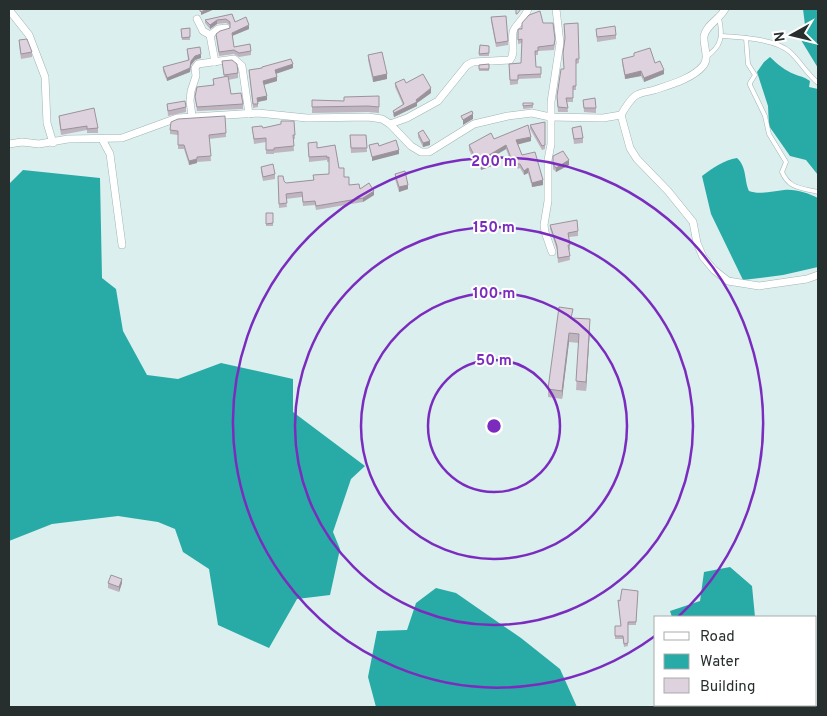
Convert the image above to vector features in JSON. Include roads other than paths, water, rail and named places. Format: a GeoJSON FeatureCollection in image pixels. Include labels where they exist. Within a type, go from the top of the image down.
{"type":"FeatureCollection","features":[{"type":"Feature","properties":{"kind":"street"},"geometry":{"type":"LineString","coordinates":[[390,124],[407,118],[438,101],[468,65],[473,62],[510,60],[514,56],[513,32],[515,27],[525,17],[528,9]]}},
{"type":"Feature","properties":{"kind":"street"},"geometry":{"type":"LineString","coordinates":[[552,252],[544,225],[548,201],[550,117],[555,67],[560,43],[556,9]]}},
{"type":"Feature","properties":{"kind":"street"},"geometry":{"type":"LineString","coordinates":[[9,144],[53,143],[68,139],[122,138],[177,118],[249,114],[307,118],[368,117],[382,119],[390,124],[411,146],[421,152],[429,152],[474,124],[532,113],[550,117],[603,118],[621,115],[637,94],[686,78],[705,65],[704,34],[725,9]]}},
{"type":"Feature","properties":{"kind":"street"},"geometry":{"type":"LineString","coordinates":[[10,11],[30,35],[45,77],[47,123],[53,143]]}},
{"type":"Feature","properties":{"kind":"street"},"geometry":{"type":"LineString","coordinates":[[197,19],[203,31],[210,35],[215,62]]}},
{"type":"Feature","properties":{"kind":"street"},"geometry":{"type":"LineString","coordinates":[[210,35],[218,29],[226,28]]}},
{"type":"Feature","properties":{"kind":"street"},"geometry":{"type":"LineString","coordinates":[[192,116],[190,91],[196,76],[195,68],[198,64],[234,59],[242,66],[249,114]]}},
{"type":"Feature","properties":{"kind":"street"},"geometry":{"type":"LineString","coordinates":[[621,115],[630,148],[637,159],[668,191],[693,222],[697,243],[703,257],[714,270],[728,281],[759,286],[807,279],[818,275]]}},
{"type":"Feature","properties":{"kind":"street"},"geometry":{"type":"LineString","coordinates":[[102,139],[110,154],[122,245]]}},
{"type":"Feature","properties":{"kind":"lane"},"geometry":{"type":"LineString","coordinates":[[706,57],[714,50],[722,36],[719,18]]}},
{"type":"Feature","properties":{"kind":"lane"},"geometry":{"type":"LineString","coordinates":[[722,36],[746,38],[784,48],[789,51],[818,84]]}},
{"type":"Feature","properties":{"kind":"lane"},"geometry":{"type":"LineString","coordinates":[[746,38],[748,64],[756,75],[750,85],[765,116],[769,134],[786,162],[782,172],[785,180],[797,188],[818,192]]}},
{"type":"Feature","properties":{"kind":"water"},"geometry":{"type":"Polygon","coordinates":[[[803,9],[818,9],[818,68],[801,40],[805,25],[803,9]]]}},
{"type":"Feature","properties":{"kind":"water"},"geometry":{"type":"Polygon","coordinates":[[[770,57],[788,71],[810,81],[809,87],[818,89],[818,175],[806,160],[790,156],[769,126],[768,106],[757,72],[770,57]]]}},
{"type":"Feature","properties":{"kind":"water"},"geometry":{"type":"Polygon","coordinates":[[[737,158],[744,169],[749,191],[762,193],[793,190],[818,198],[818,267],[783,275],[743,280],[711,214],[702,176],[723,162],[737,158]]]}},
{"type":"Feature","properties":{"kind":"water"},"geometry":{"type":"Polygon","coordinates":[[[23,170],[100,178],[102,278],[116,289],[123,331],[147,375],[178,379],[221,363],[293,379],[293,412],[365,466],[351,479],[333,532],[340,549],[330,595],[297,599],[269,648],[218,625],[209,569],[183,552],[175,529],[158,522],[118,516],[52,524],[9,541],[9,184],[23,170]]]}},
{"type":"Feature","properties":{"kind":"water"},"geometry":{"type":"Polygon","coordinates":[[[730,567],[752,586],[755,616],[672,616],[670,611],[700,601],[704,572],[730,567]]]}},
{"type":"Feature","properties":{"kind":"water"},"geometry":{"type":"Polygon","coordinates":[[[436,588],[456,593],[521,638],[560,669],[577,707],[376,707],[368,677],[377,631],[407,630],[416,603],[436,588]]]}},
{"type":"Feature","properties":{"kind":"water"},"geometry":{"type":"Polygon","coordinates":[[[784,706],[785,707],[699,707],[784,706]]]}}]}
